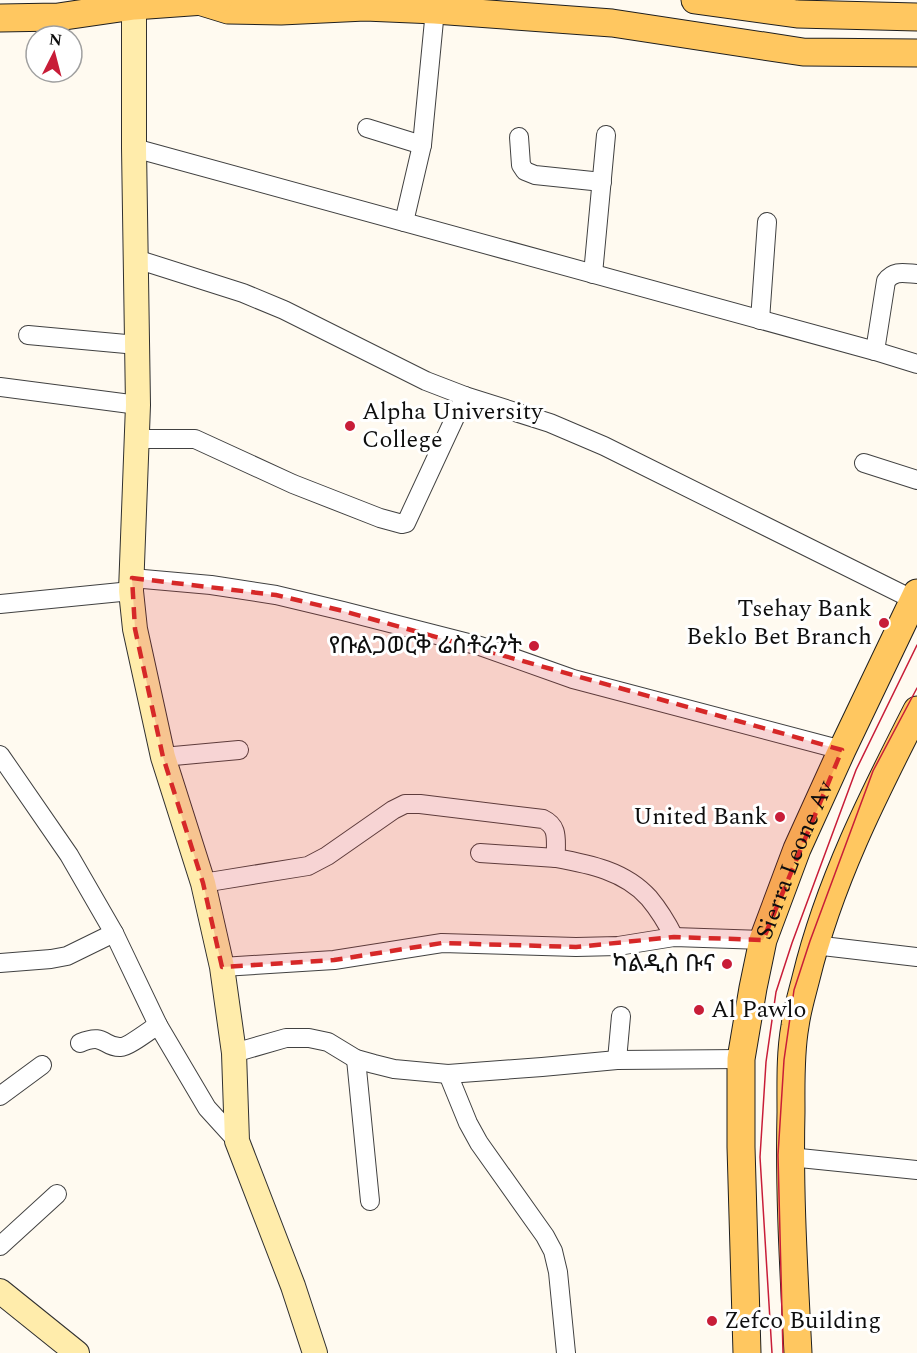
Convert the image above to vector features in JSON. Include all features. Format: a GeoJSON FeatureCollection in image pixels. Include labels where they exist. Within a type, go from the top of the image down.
{"type":"FeatureCollection","features":[{"type":"Feature","properties":{"kind":"main road"},"geometry":{"type":"LineString","coordinates":[[518,0],[804,38],[917,38]]}},
{"type":"Feature","properties":{"kind":"main road"},"geometry":{"type":"LineString","coordinates":[[695,0],[797,14],[908,6]]}},
{"type":"Feature","properties":{"kind":"main road"},"geometry":{"type":"LineString","coordinates":[[792,0],[827,5],[908,6]]}},
{"type":"Feature","properties":{"kind":"main road"},"geometry":{"type":"LineString","coordinates":[[0,18],[58,17],[134,3],[211,1],[228,10],[365,8],[435,10],[612,23],[803,52],[917,53]]}},
{"type":"Feature","properties":{"kind":"main road","name":"Sierra Leone Av"},"geometry":{"type":"LineString","coordinates":[[747,1353],[741,1059],[763,940],[797,849],[915,597]]}},
{"type":"Feature","properties":{"kind":"main road","name":"Sierra Leone Av"},"geometry":{"type":"LineString","coordinates":[[798,1353],[790,1157],[794,1027],[814,945],[844,860],[909,741],[917,710]]}},
{"type":"Feature","properties":{"kind":"street"},"geometry":{"type":"LineString","coordinates":[[134,3],[138,405],[131,584],[135,628],[163,757],[203,883],[222,967],[234,1053],[237,1141],[293,1286],[315,1353]]}},
{"type":"Feature","properties":{"kind":"street"},"geometry":{"type":"LineString","coordinates":[[404,222],[423,145],[435,10]]}},
{"type":"Feature","properties":{"kind":"street"},"geometry":{"type":"LineString","coordinates":[[367,128],[423,145]]}},
{"type":"Feature","properties":{"kind":"street"},"geometry":{"type":"LineString","coordinates":[[593,274],[606,135]]}},
{"type":"Feature","properties":{"kind":"street"},"geometry":{"type":"LineString","coordinates":[[519,136],[521,165],[525,171],[535,175],[602,182]]}},
{"type":"Feature","properties":{"kind":"street"},"geometry":{"type":"LineString","coordinates":[[134,148],[917,364]]}},
{"type":"Feature","properties":{"kind":"street"},"geometry":{"type":"LineString","coordinates":[[760,320],[766,222]]}},
{"type":"Feature","properties":{"kind":"street"},"geometry":{"type":"LineString","coordinates":[[136,259],[243,293],[284,310],[426,381],[550,423],[604,446],[915,597]]}},
{"type":"Feature","properties":{"kind":"street"},"geometry":{"type":"LineString","coordinates":[[875,351],[886,281],[890,275],[898,273],[917,274]]}},
{"type":"Feature","properties":{"kind":"street"},"geometry":{"type":"LineString","coordinates":[[28,335],[137,345]]}},
{"type":"Feature","properties":{"kind":"street"},"geometry":{"type":"LineString","coordinates":[[0,387],[138,405]]}},
{"type":"Feature","properties":{"kind":"street"},"geometry":{"type":"LineString","coordinates":[[136,439],[195,439],[293,484],[347,506],[402,524],[406,523],[465,396]]}},
{"type":"Feature","properties":{"kind":"street"},"geometry":{"type":"LineString","coordinates":[[864,463],[917,480]]}},
{"type":"Feature","properties":{"kind":"street"},"geometry":{"type":"LineString","coordinates":[[0,604],[131,584],[212,585],[276,595],[480,646],[573,679],[842,750]]}},
{"type":"Feature","properties":{"kind":"street"},"geometry":{"type":"LineString","coordinates":[[163,757],[239,750]]}},
{"type":"Feature","properties":{"kind":"street"},"geometry":{"type":"LineString","coordinates":[[0,755],[69,855],[114,933],[158,1025],[207,1108],[237,1141]]}},
{"type":"Feature","properties":{"kind":"street"},"geometry":{"type":"LineString","coordinates":[[203,883],[308,867],[405,804],[543,819],[550,822],[555,829],[556,858]]}},
{"type":"Feature","properties":{"kind":"street"},"geometry":{"type":"LineString","coordinates":[[480,853],[556,858],[595,866],[617,874],[634,884],[648,897],[674,937]]}},
{"type":"Feature","properties":{"kind":"street"},"geometry":{"type":"LineString","coordinates":[[0,963],[67,956],[114,933]]}},
{"type":"Feature","properties":{"kind":"street"},"geometry":{"type":"LineString","coordinates":[[222,967],[334,960],[442,943],[618,946],[674,937],[763,940]]}},
{"type":"Feature","properties":{"kind":"street"},"geometry":{"type":"LineString","coordinates":[[814,945],[917,957]]}},
{"type":"Feature","properties":{"kind":"street"},"geometry":{"type":"LineString","coordinates":[[617,1060],[621,1016]]}},
{"type":"Feature","properties":{"kind":"street"},"geometry":{"type":"LineString","coordinates":[[80,1043],[91,1038],[119,1047],[126,1046],[158,1025]]}},
{"type":"Feature","properties":{"kind":"street"},"geometry":{"type":"LineString","coordinates":[[234,1053],[286,1038],[309,1038],[328,1042],[356,1059],[394,1070],[448,1074],[617,1060],[741,1059]]}},
{"type":"Feature","properties":{"kind":"street"},"geometry":{"type":"LineString","coordinates":[[356,1059],[370,1201]]}},
{"type":"Feature","properties":{"kind":"street"},"geometry":{"type":"LineString","coordinates":[[0,1096],[42,1065]]}},
{"type":"Feature","properties":{"kind":"street"},"geometry":{"type":"LineString","coordinates":[[448,1074],[468,1123],[479,1143],[545,1236],[553,1251],[558,1272],[566,1353]]}},
{"type":"Feature","properties":{"kind":"street"},"geometry":{"type":"LineString","coordinates":[[790,1157],[917,1170]]}},
{"type":"Feature","properties":{"kind":"street"},"geometry":{"type":"LineString","coordinates":[[0,1246],[57,1194]]}},
{"type":"Feature","properties":{"kind":"street"},"geometry":{"type":"LineString","coordinates":[[0,1292],[77,1353]]}},
{"type":"Feature","properties":{"kind":"highlighted area"},"geometry":{"type":"Polygon","coordinates":[[[132,578],[276,595],[343,611],[842,750],[763,940],[674,937],[576,947],[442,943],[334,960],[222,967],[203,883],[163,757],[135,629],[132,578]]]}},
{"type":"Feature","properties":{"kind":"tram line"},"geometry":{"type":"LineString","coordinates":[[772,1353],[760,1157],[766,1062],[776,992],[856,770],[917,645]]}},
{"type":"Feature","properties":{"kind":"tram line"},"geometry":{"type":"LineString","coordinates":[[783,1353],[778,1155],[784,1060],[794,990],[873,771],[917,688]]}},
{"type":"Feature","properties":{"kind":"place","name":"Alpha University College"},"geometry":{"type":"Point","coordinates":[350,426]}},
{"type":"Feature","properties":{"kind":"place","name":"Tsehay Bank Beklo Bet Branch"},"geometry":{"type":"Point","coordinates":[884,623]}},
{"type":"Feature","properties":{"kind":"place","name":"የቡልጋወርቅ ሬስቶራንት"},"geometry":{"type":"Point","coordinates":[534,646]}},
{"type":"Feature","properties":{"kind":"place","name":"United Bank"},"geometry":{"type":"Point","coordinates":[780,817]}},
{"type":"Feature","properties":{"kind":"place","name":"ካልዲስ ቡና"},"geometry":{"type":"Point","coordinates":[727,964]}},
{"type":"Feature","properties":{"kind":"place","name":"Al Pawlo"},"geometry":{"type":"Point","coordinates":[699,1010]}},
{"type":"Feature","properties":{"kind":"place","name":"Zefco Building"},"geometry":{"type":"Point","coordinates":[712,1321]}}]}
